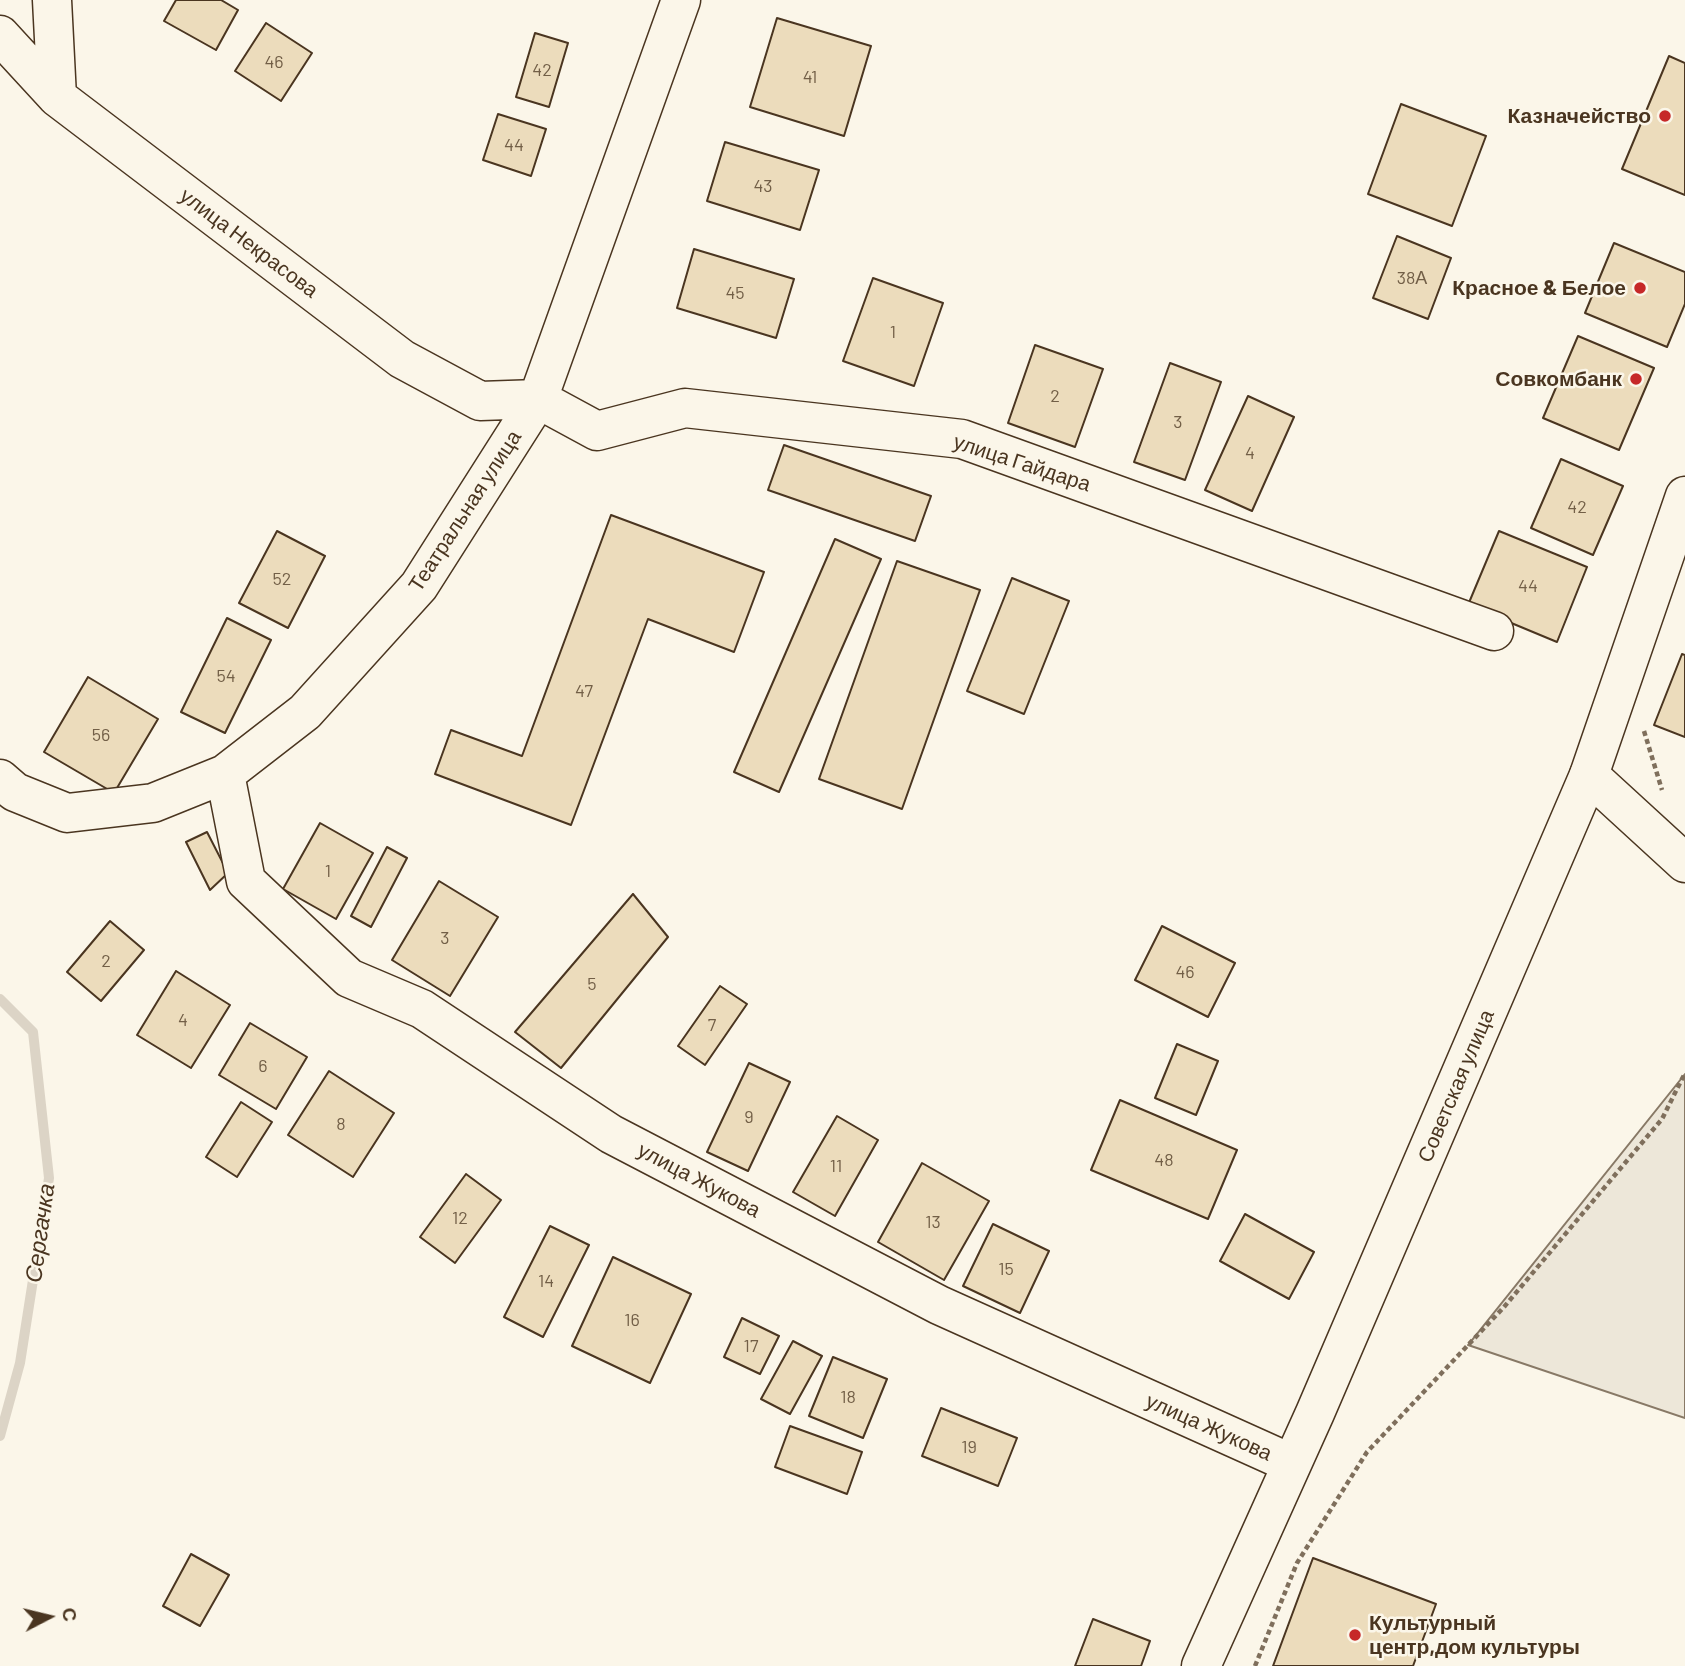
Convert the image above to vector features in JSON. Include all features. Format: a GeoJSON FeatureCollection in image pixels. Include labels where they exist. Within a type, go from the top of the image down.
{"type":"FeatureCollection","features":[{"type":"Feature","properties":{"kind":"street"},"geometry":{"type":"LineString","coordinates":[[52,0],[57,97]]}},
{"type":"Feature","properties":{"kind":"street","name":"Театральная улица"},"geometry":{"type":"LineString","coordinates":[[0,779],[15,792],[67,813],[153,803],[225,774],[305,712],[419,586],[538,399],[681,0]]}},
{"type":"Feature","properties":{"kind":"street","name":"улица Некрасова"},"geometry":{"type":"LineString","coordinates":[[0,35],[57,97],[402,359],[480,401],[538,399]]}},
{"type":"Feature","properties":{"kind":"street","name":"улица Гайдара"},"geometry":{"type":"LineString","coordinates":[[538,399],[597,431],[685,408],[962,439],[1494,631]]}},
{"type":"Feature","properties":{"kind":"street","name":"Советская улица"},"geometry":{"type":"LineString","coordinates":[[1200,1666],[1315,1413],[1590,775],[1685,496]]}},
{"type":"Feature","properties":{"kind":"street","name":"улица Жукова"},"geometry":{"type":"LineString","coordinates":[[225,774],[246,881],[349,978],[422,1009],[611,1134],[939,1305],[1290,1463]]}},
{"type":"Feature","properties":{"kind":"street"},"geometry":{"type":"LineString","coordinates":[[1590,775],[1685,863]]}},
{"type":"Feature","properties":{"kind":"path"},"geometry":{"type":"LineString","coordinates":[[1644,728],[1666,801]]}},
{"type":"Feature","properties":{"kind":"path"},"geometry":{"type":"LineString","coordinates":[[1255,1666],[1297,1563],[1367,1452],[1504,1307],[1662,1119],[1685,1073]]}},
{"type":"Feature","properties":{"kind":"shaded area"},"geometry":{"type":"Polygon","coordinates":[[[1685,1074],[1685,1418],[1468,1345],[1685,1074]]]}},
{"type":"Feature","properties":{"kind":"building"},"geometry":{"type":"Polygon","coordinates":[[[176,0],[221,0],[238,10],[216,50],[164,21],[176,0]]]}},
{"type":"Feature","properties":{"kind":"building"},"geometry":{"type":"Polygon","coordinates":[[[777,18],[871,46],[844,136],[750,107],[777,18]]]}},
{"type":"Feature","properties":{"kind":"building"},"geometry":{"type":"Polygon","coordinates":[[[266,23],[312,53],[281,101],[235,71],[266,23]]]}},
{"type":"Feature","properties":{"kind":"building"},"geometry":{"type":"Polygon","coordinates":[[[535,33],[568,43],[549,107],[516,97],[535,33]]]}},
{"type":"Feature","properties":{"kind":"building","name":"Казначейство"},"geometry":{"type":"Polygon","coordinates":[[[1669,56],[1685,63],[1685,195],[1622,169],[1669,56]]]}},
{"type":"Feature","properties":{"kind":"building"},"geometry":{"type":"Polygon","coordinates":[[[1401,104],[1486,136],[1452,226],[1368,194],[1401,104]]]}},
{"type":"Feature","properties":{"kind":"building"},"geometry":{"type":"Polygon","coordinates":[[[498,114],[546,129],[531,176],[483,160],[498,114]]]}},
{"type":"Feature","properties":{"kind":"building"},"geometry":{"type":"Polygon","coordinates":[[[725,142],[819,170],[800,230],[707,201],[725,142]]]}},
{"type":"Feature","properties":{"kind":"building"},"geometry":{"type":"Polygon","coordinates":[[[1397,236],[1451,258],[1428,319],[1373,298],[1397,236]]]}},
{"type":"Feature","properties":{"kind":"building","name":"Красное & Белое"},"geometry":{"type":"Polygon","coordinates":[[[1614,243],[1685,272],[1685,304],[1667,347],[1585,313],[1614,243]]]}},
{"type":"Feature","properties":{"kind":"building"},"geometry":{"type":"Polygon","coordinates":[[[694,249],[794,279],[776,338],[677,308],[694,249]]]}},
{"type":"Feature","properties":{"kind":"building"},"geometry":{"type":"Polygon","coordinates":[[[873,278],[943,303],[914,386],[843,361],[873,278]]]}},
{"type":"Feature","properties":{"kind":"building"},"geometry":{"type":"Polygon","coordinates":[[[1578,336],[1654,368],[1619,450],[1543,418],[1578,336]]]}},
{"type":"Feature","properties":{"kind":"building"},"geometry":{"type":"Polygon","coordinates":[[[1035,345],[1103,369],[1075,447],[1008,423],[1035,345]]]}},
{"type":"Feature","properties":{"kind":"building"},"geometry":{"type":"Polygon","coordinates":[[[1170,363],[1221,382],[1185,480],[1134,462],[1170,363]]]}},
{"type":"Feature","properties":{"kind":"building"},"geometry":{"type":"Polygon","coordinates":[[[1248,396],[1294,417],[1252,511],[1205,490],[1248,396]]]}},
{"type":"Feature","properties":{"kind":"building"},"geometry":{"type":"Polygon","coordinates":[[[784,445],[931,496],[915,541],[768,490],[784,445]]]}},
{"type":"Feature","properties":{"kind":"building"},"geometry":{"type":"Polygon","coordinates":[[[1561,459],[1623,486],[1593,555],[1531,528],[1561,459]]]}},
{"type":"Feature","properties":{"kind":"building"},"geometry":{"type":"Polygon","coordinates":[[[611,515],[764,572],[734,652],[648,619],[571,825],[435,774],[451,730],[522,756],[611,515]]]}},
{"type":"Feature","properties":{"kind":"building"},"geometry":{"type":"Polygon","coordinates":[[[277,531],[325,556],[288,628],[239,603],[277,531]]]}},
{"type":"Feature","properties":{"kind":"building"},"geometry":{"type":"Polygon","coordinates":[[[1499,531],[1587,567],[1557,642],[1468,605],[1499,531]]]}},
{"type":"Feature","properties":{"kind":"building"},"geometry":{"type":"Polygon","coordinates":[[[835,539],[881,559],[779,792],[734,772],[835,539]]]}},
{"type":"Feature","properties":{"kind":"building"},"geometry":{"type":"Polygon","coordinates":[[[897,561],[980,590],[902,809],[819,779],[897,561]]]}},
{"type":"Feature","properties":{"kind":"building"},"geometry":{"type":"Polygon","coordinates":[[[1012,578],[1069,601],[1024,714],[967,691],[1012,578]]]}},
{"type":"Feature","properties":{"kind":"building"},"geometry":{"type":"Polygon","coordinates":[[[227,618],[271,640],[225,733],[181,712],[227,618]]]}},
{"type":"Feature","properties":{"kind":"building"},"geometry":{"type":"Polygon","coordinates":[[[1682,654],[1685,655],[1685,737],[1654,725],[1682,654]]]}},
{"type":"Feature","properties":{"kind":"building"},"geometry":{"type":"Polygon","coordinates":[[[88,677],[158,719],[114,793],[44,752],[88,677]]]}},
{"type":"Feature","properties":{"kind":"building"},"geometry":{"type":"Polygon","coordinates":[[[320,823],[373,853],[336,919],[283,889],[320,823]]]}},
{"type":"Feature","properties":{"kind":"building"},"geometry":{"type":"Polygon","coordinates":[[[207,832],[228,873],[210,890],[186,842],[207,832]]]}},
{"type":"Feature","properties":{"kind":"building"},"geometry":{"type":"Polygon","coordinates":[[[387,847],[407,858],[371,927],[351,916],[387,847]]]}},
{"type":"Feature","properties":{"kind":"building"},"geometry":{"type":"Polygon","coordinates":[[[439,881],[498,917],[450,996],[392,960],[439,881]]]}},
{"type":"Feature","properties":{"kind":"building"},"geometry":{"type":"Polygon","coordinates":[[[633,894],[668,937],[561,1068],[515,1032],[633,894]]]}},
{"type":"Feature","properties":{"kind":"building"},"geometry":{"type":"Polygon","coordinates":[[[110,921],[144,950],[101,1001],[67,972],[110,921]]]}},
{"type":"Feature","properties":{"kind":"building"},"geometry":{"type":"Polygon","coordinates":[[[1162,926],[1235,963],[1208,1017],[1135,980],[1162,926]]]}},
{"type":"Feature","properties":{"kind":"building"},"geometry":{"type":"Polygon","coordinates":[[[176,971],[230,1005],[191,1068],[137,1035],[176,971]]]}},
{"type":"Feature","properties":{"kind":"building"},"geometry":{"type":"Polygon","coordinates":[[[720,986],[747,1004],[705,1065],[678,1046],[720,986]]]}},
{"type":"Feature","properties":{"kind":"building"},"geometry":{"type":"Polygon","coordinates":[[[250,1023],[307,1057],[276,1109],[219,1075],[250,1023]]]}},
{"type":"Feature","properties":{"kind":"building"},"geometry":{"type":"Polygon","coordinates":[[[1177,1044],[1218,1061],[1196,1115],[1155,1098],[1177,1044]]]}},
{"type":"Feature","properties":{"kind":"building"},"geometry":{"type":"Polygon","coordinates":[[[749,1063],[790,1082],[748,1171],[707,1152],[749,1063]]]}},
{"type":"Feature","properties":{"kind":"building"},"geometry":{"type":"Polygon","coordinates":[[[329,1071],[394,1113],[353,1177],[288,1135],[329,1071]]]}},
{"type":"Feature","properties":{"kind":"building"},"geometry":{"type":"Polygon","coordinates":[[[1120,1100],[1237,1150],[1208,1219],[1091,1170],[1120,1100]]]}},
{"type":"Feature","properties":{"kind":"building"},"geometry":{"type":"Polygon","coordinates":[[[241,1102],[272,1122],[237,1177],[206,1157],[241,1102]]]}},
{"type":"Feature","properties":{"kind":"building"},"geometry":{"type":"Polygon","coordinates":[[[837,1116],[878,1140],[835,1216],[793,1192],[837,1116]]]}},
{"type":"Feature","properties":{"kind":"building"},"geometry":{"type":"Polygon","coordinates":[[[922,1163],[989,1201],[944,1280],[878,1242],[922,1163]]]}},
{"type":"Feature","properties":{"kind":"building"},"geometry":{"type":"Polygon","coordinates":[[[466,1174],[501,1200],[455,1263],[420,1237],[466,1174]]]}},
{"type":"Feature","properties":{"kind":"building"},"geometry":{"type":"Polygon","coordinates":[[[1245,1214],[1314,1252],[1289,1299],[1220,1261],[1245,1214]]]}},
{"type":"Feature","properties":{"kind":"building"},"geometry":{"type":"Polygon","coordinates":[[[993,1224],[1049,1251],[1020,1313],[963,1286],[993,1224]]]}},
{"type":"Feature","properties":{"kind":"building"},"geometry":{"type":"Polygon","coordinates":[[[550,1226],[589,1245],[543,1337],[504,1317],[550,1226]]]}},
{"type":"Feature","properties":{"kind":"building"},"geometry":{"type":"Polygon","coordinates":[[[613,1257],[691,1294],[650,1383],[572,1346],[613,1257]]]}},
{"type":"Feature","properties":{"kind":"building"},"geometry":{"type":"Polygon","coordinates":[[[742,1318],[779,1336],[760,1374],[724,1357],[742,1318]]]}},
{"type":"Feature","properties":{"kind":"building"},"geometry":{"type":"Polygon","coordinates":[[[793,1341],[822,1356],[790,1414],[761,1399],[793,1341]]]}},
{"type":"Feature","properties":{"kind":"building"},"geometry":{"type":"Polygon","coordinates":[[[833,1357],[887,1379],[863,1438],[809,1416],[833,1357]]]}},
{"type":"Feature","properties":{"kind":"building"},"geometry":{"type":"Polygon","coordinates":[[[941,1408],[1017,1438],[998,1486],[922,1456],[941,1408]]]}},
{"type":"Feature","properties":{"kind":"building"},"geometry":{"type":"Polygon","coordinates":[[[790,1426],[862,1452],[847,1494],[775,1467],[790,1426]]]}},
{"type":"Feature","properties":{"kind":"building"},"geometry":{"type":"Polygon","coordinates":[[[191,1554],[229,1575],[200,1626],[163,1606],[191,1554]]]}},
{"type":"Feature","properties":{"kind":"building","name":"Культурный центр,дом культуры"},"geometry":{"type":"Polygon","coordinates":[[[1313,1558],[1436,1604],[1413,1666],[1273,1666],[1313,1558]]]}},
{"type":"Feature","properties":{"kind":"building"},"geometry":{"type":"Polygon","coordinates":[[[1093,1619],[1150,1641],[1141,1666],[1075,1666],[1093,1619]]]}},
{"type":"Feature","properties":{"kind":"waterway","name":"Сергачка"},"geometry":{"type":"LineString","coordinates":[[0,999],[33,1032],[49,1178],[20,1363],[0,1436]]}},
{"type":"Feature","properties":{"kind":"place","name":"Казначейство"},"geometry":{"type":"Point","coordinates":[1665,116]}},
{"type":"Feature","properties":{"kind":"place","name":"Красное & Белое"},"geometry":{"type":"Point","coordinates":[1640,288]}},
{"type":"Feature","properties":{"kind":"place","name":"Совкомбанк"},"geometry":{"type":"Point","coordinates":[1636,379]}},
{"type":"Feature","properties":{"kind":"place","name":"Культурный центр,дом культуры"},"geometry":{"type":"Point","coordinates":[1355,1635]}}]}
